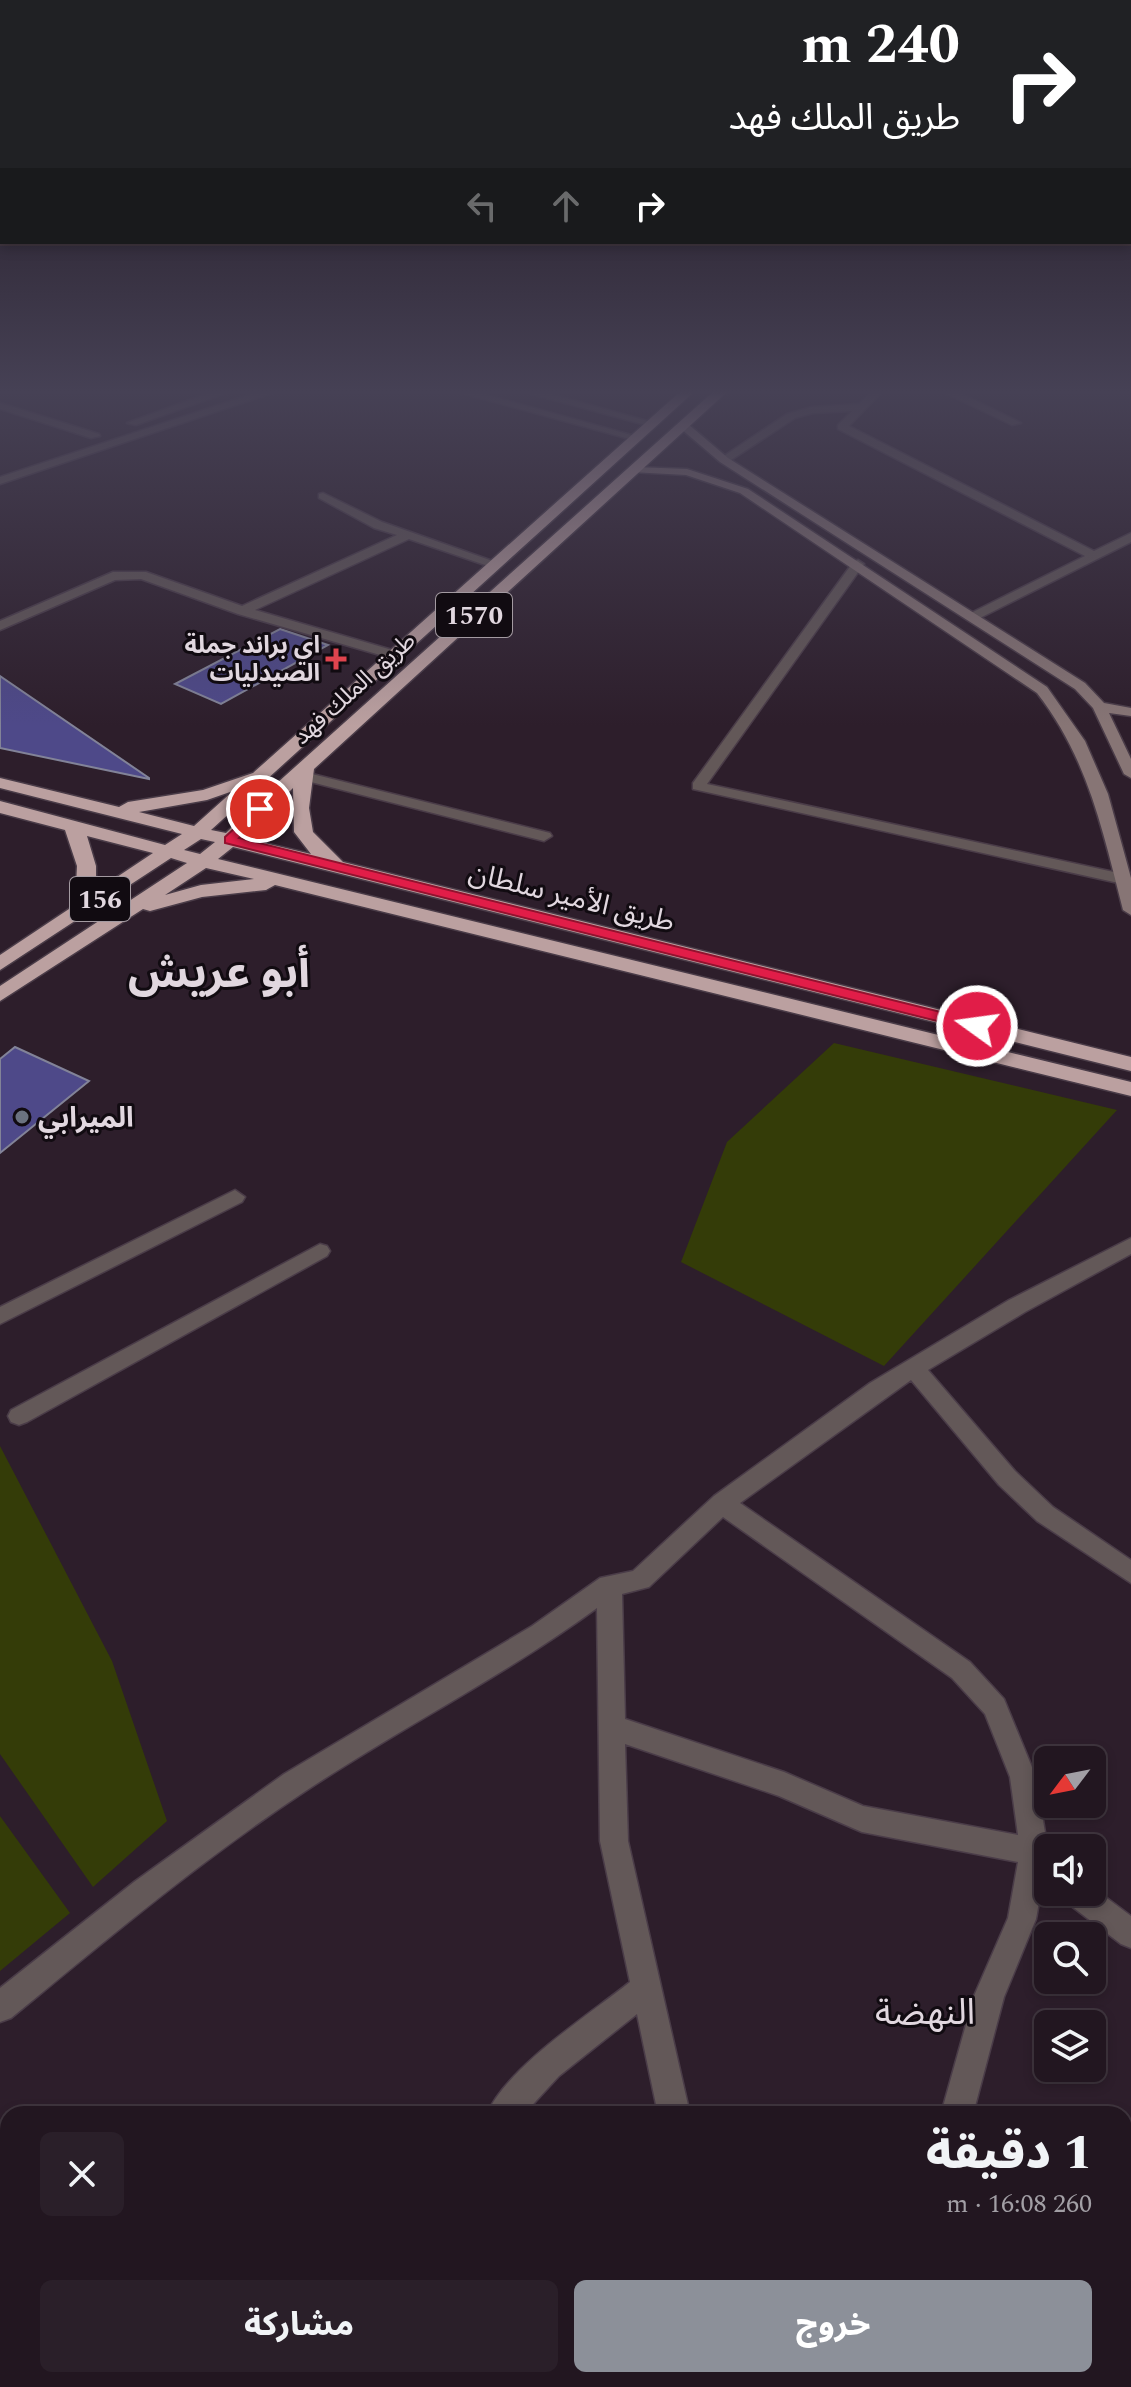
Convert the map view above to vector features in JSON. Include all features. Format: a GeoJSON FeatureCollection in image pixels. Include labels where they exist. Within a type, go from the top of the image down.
{"type":"FeatureCollection","features":[{"type":"Feature","properties":{"kind":"highway","name":"طريق الملك فهد"},"geometry":{"type":"LineString","coordinates":[[0,964],[174,851],[198,832],[564,502]]}},
{"type":"Feature","properties":{"kind":"highway","name":"طريق الملك فهد"},"geometry":{"type":"LineString","coordinates":[[0,995],[230,840],[600,502]]}},
{"type":"Feature","properties":{"kind":"highway"},"geometry":{"type":"LineString","coordinates":[[105,809],[149,807],[207,795],[244,781],[276,762]]}},
{"type":"Feature","properties":{"kind":"highway"},"geometry":{"type":"LineString","coordinates":[[305,772],[298,801],[300,823],[308,839],[322,855],[362,873]]}},
{"type":"Feature","properties":{"kind":"highway","name":"طريق الأمير سلطان"},"geometry":{"type":"LineString","coordinates":[[0,783],[1131,1064]]}},
{"type":"Feature","properties":{"kind":"highway","name":"طريق الأمير سلطان"},"geometry":{"type":"LineString","coordinates":[[0,807],[203,861],[1131,1089]]}},
{"type":"Feature","properties":{"kind":"highway"},"geometry":{"type":"LineString","coordinates":[[72,825],[85,848],[90,872],[84,909]]}},
{"type":"Feature","properties":{"kind":"highway"},"geometry":{"type":"LineString","coordinates":[[121,915],[201,891],[293,882]]}},
{"type":"Feature","properties":{"kind":"street"},"geometry":{"type":"LineString","coordinates":[[336,502],[406,536],[495,564]]}},
{"type":"Feature","properties":{"kind":"street"},"geometry":{"type":"LineString","coordinates":[[762,502],[1042,690],[1062,713],[1094,768],[1131,910]]}},
{"type":"Feature","properties":{"kind":"street"},"geometry":{"type":"LineString","coordinates":[[792,502],[1080,686],[1099,707],[1131,774]]}},
{"type":"Feature","properties":{"kind":"street"},"geometry":{"type":"LineString","coordinates":[[990,502],[1095,556]]}},
{"type":"Feature","properties":{"kind":"street"},"geometry":{"type":"LineString","coordinates":[[243,611],[406,536]]}},
{"type":"Feature","properties":{"kind":"street"},"geometry":{"type":"LineString","coordinates":[[974,617],[1131,537]]}},
{"type":"Feature","properties":{"kind":"street"},"geometry":{"type":"LineString","coordinates":[[881,558],[858,564],[698,786],[1123,879]]}},
{"type":"Feature","properties":{"kind":"street"},"geometry":{"type":"LineString","coordinates":[[0,626],[113,576],[142,575],[243,611],[394,655]]}},
{"type":"Feature","properties":{"kind":"street"},"geometry":{"type":"LineString","coordinates":[[1099,707],[1131,712]]}},
{"type":"Feature","properties":{"kind":"street"},"geometry":{"type":"LineString","coordinates":[[305,772],[544,836]]}},
{"type":"Feature","properties":{"kind":"street"},"geometry":{"type":"LineString","coordinates":[[0,1316],[235,1197]]}},
{"type":"Feature","properties":{"kind":"street"},"geometry":{"type":"LineString","coordinates":[[0,2007],[144,1892],[294,1783],[541,1634],[609,1585],[640,1580],[722,1503],[878,1389],[1017,1306],[1131,1245]]}},
{"type":"Feature","properties":{"kind":"street"},"geometry":{"type":"LineString","coordinates":[[19,1416],[320,1251]]}},
{"type":"Feature","properties":{"kind":"street"},"geometry":{"type":"LineString","coordinates":[[914,1368],[1007,1478],[1045,1514],[1131,1573]]}},
{"type":"Feature","properties":{"kind":"street"},"geometry":{"type":"LineString","coordinates":[[722,1503],[961,1670],[995,1707],[1023,1777],[1034,1838]]}},
{"type":"Feature","properties":{"kind":"street"},"geometry":{"type":"LineString","coordinates":[[609,1585],[614,1841],[644,1990],[672,2106]]}},
{"type":"Feature","properties":{"kind":"street"},"geometry":{"type":"LineString","coordinates":[[612,1727],[784,1785],[862,1819],[1034,1859]]}},
{"type":"Feature","properties":{"kind":"street"},"geometry":{"type":"LineString","coordinates":[[959,2106],[989,1996],[1022,1919],[1034,1875]]}},
{"type":"Feature","properties":{"kind":"street"},"geometry":{"type":"LineString","coordinates":[[1094,1906],[1131,1934]]}},
{"type":"Feature","properties":{"kind":"street"},"geometry":{"type":"LineString","coordinates":[[510,2106],[548,2065],[644,1990]]}},
{"type":"Feature","properties":{"kind":"green space"},"geometry":{"type":"Polygon","coordinates":[[[834,1043],[1117,1110],[884,1366],[681,1262],[727,1142],[834,1043]]]}},
{"type":"Feature","properties":{"kind":"green space"},"geometry":{"type":"Polygon","coordinates":[[[0,1446],[112,1661],[167,1821],[93,1887],[0,1754],[0,1446]]]}},
{"type":"Feature","properties":{"kind":"green space"},"geometry":{"type":"Polygon","coordinates":[[[0,1816],[70,1913],[0,1971],[0,1816]]]}},
{"type":"Feature","properties":{"kind":"building"},"geometry":{"type":"Polygon","coordinates":[[[280,629],[328,645],[221,704],[175,684],[280,629]]]}},
{"type":"Feature","properties":{"kind":"building"},"geometry":{"type":"Polygon","coordinates":[[[0,676],[149,778],[149,779],[0,748],[0,676]]]}},
{"type":"Feature","properties":{"kind":"building","name":"الميرابي"},"geometry":{"type":"Polygon","coordinates":[[[15,1047],[89,1081],[0,1153],[0,1059],[15,1047]]]}},
{"type":"Feature","properties":{"kind":"place","name":"اي براند جملة الصيدليات"},"geometry":{"type":"Point","coordinates":[336,659]}},
{"type":"Feature","properties":{"kind":"place","name":"الميرابي"},"geometry":{"type":"Point","coordinates":[22,1117]}},
{"type":"Feature","properties":{"kind":"district","name":"أبو عريش"},"geometry":{"type":"Point","coordinates":[219,972]}},
{"type":"Feature","properties":{"kind":"district","name":"النهضة"},"geometry":{"type":"Point","coordinates":[925,2011]}},
{"type":"Feature","properties":{"kind":"route"},"geometry":{"type":"LineString","coordinates":[[260,809],[230,840],[977,1026]]}}]}
